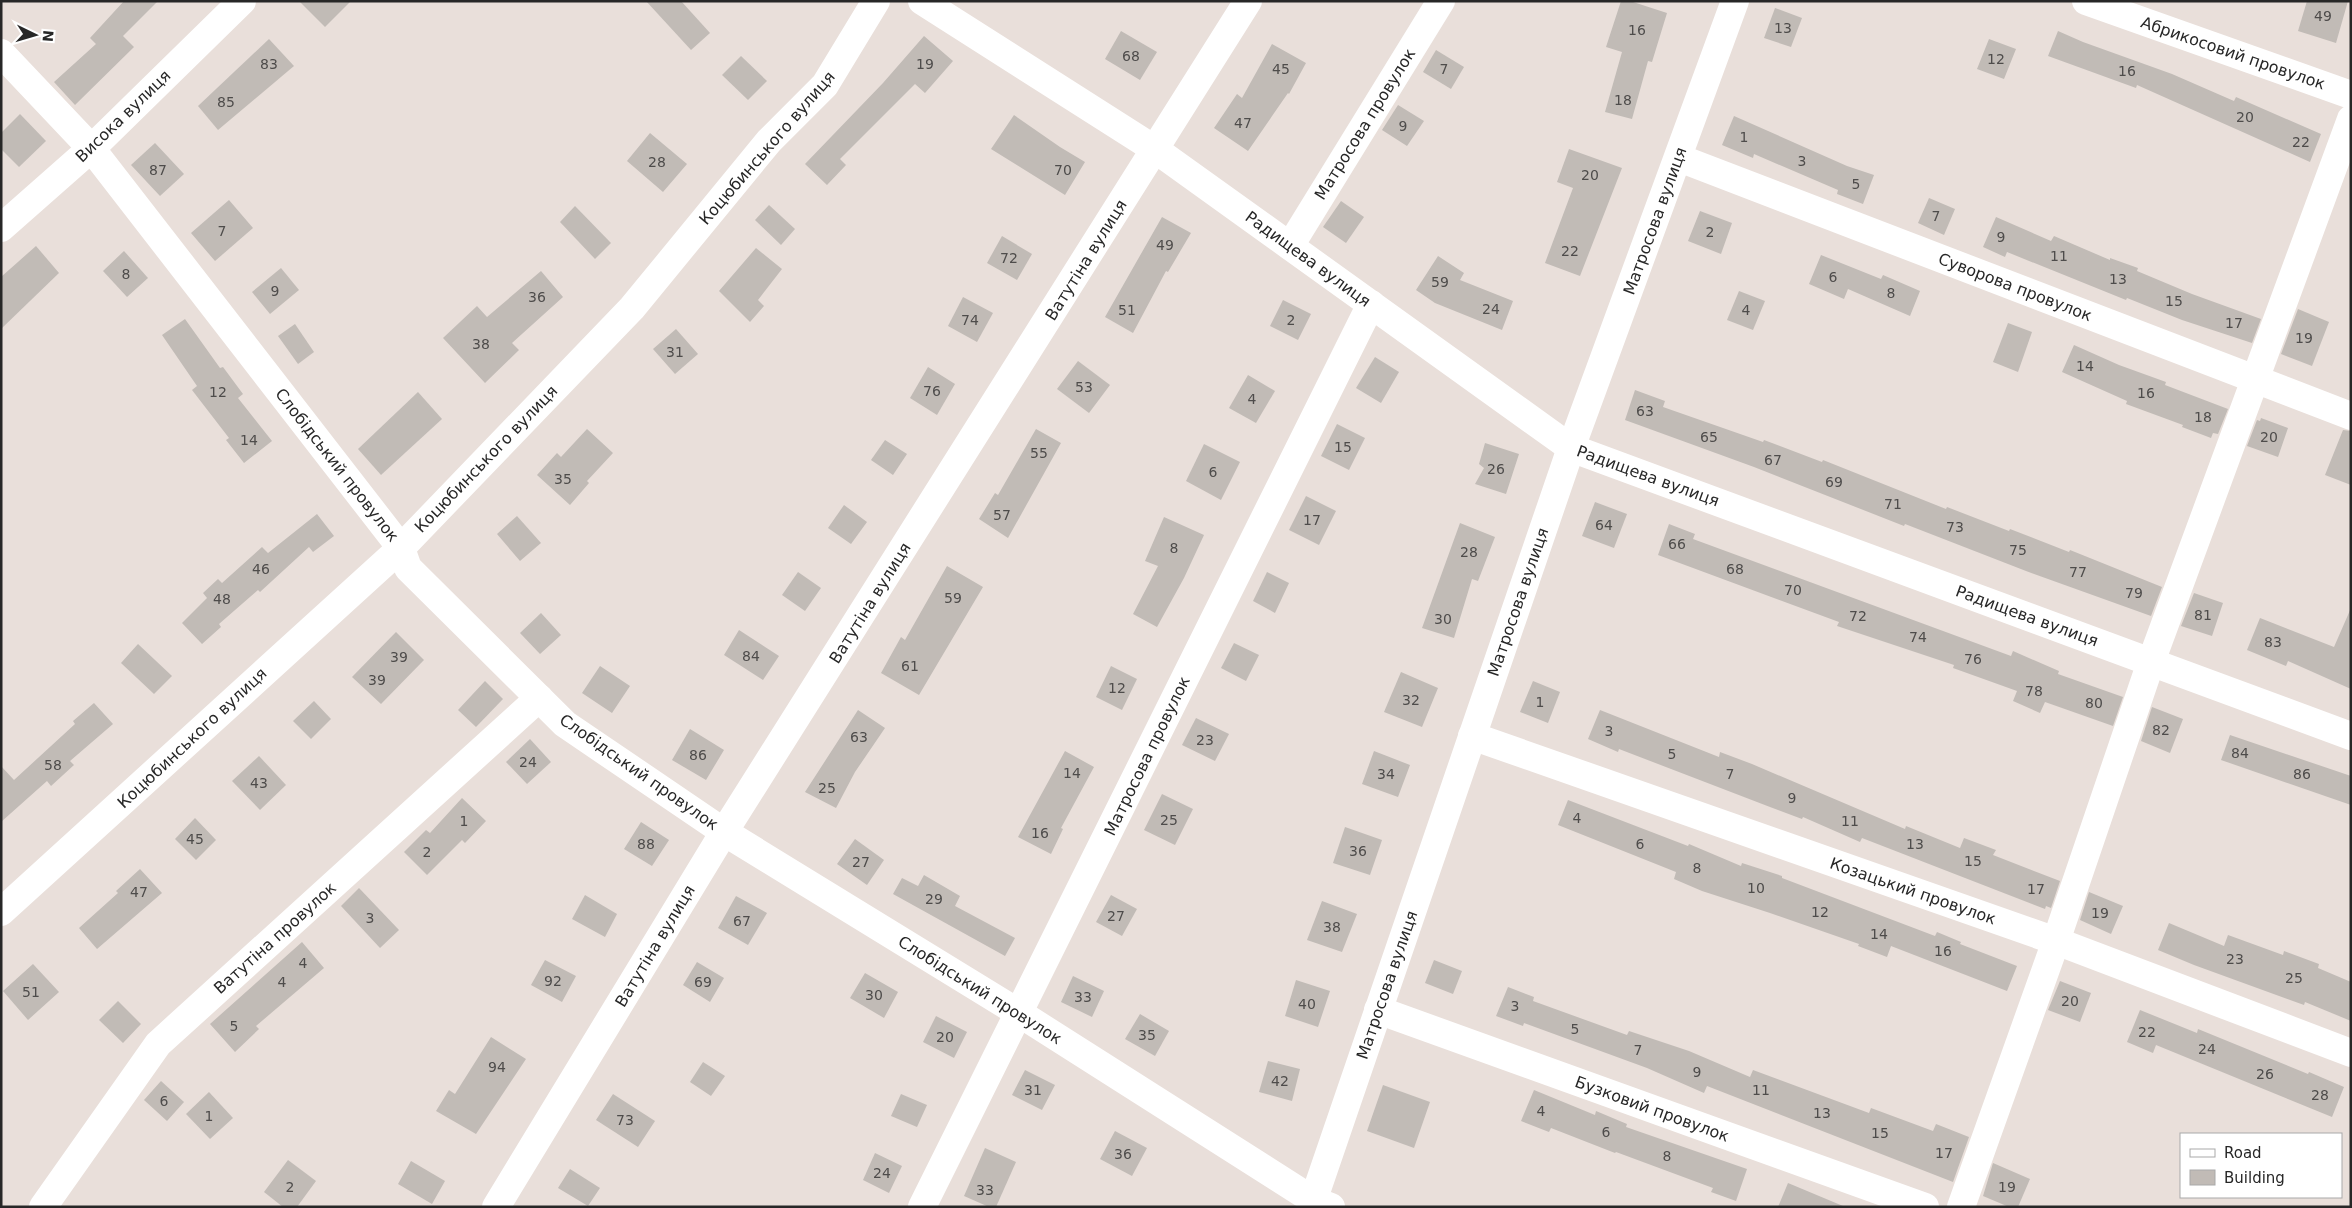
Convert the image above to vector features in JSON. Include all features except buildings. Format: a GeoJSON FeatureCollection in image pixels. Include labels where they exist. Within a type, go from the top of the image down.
{"type":"FeatureCollection","features":[{"type":"Feature","properties":{"kind":"street","name":"Висока вулиця"},"geometry":{"type":"LineString","coordinates":[[1,228],[91,148],[242,1]]}},
{"type":"Feature","properties":{"kind":"street","name":"Коцюбинського вулиця"},"geometry":{"type":"LineString","coordinates":[[1,912],[401,548],[632,308],[769,141],[825,86],[876,1]]}},
{"type":"Feature","properties":{"kind":"street","name":"Радищева вулиця"},"geometry":{"type":"LineString","coordinates":[[922,1],[1156,150],[1571,448],[2351,736]]}},
{"type":"Feature","properties":{"kind":"street","name":"Ватутіна вулиця"},"geometry":{"type":"LineString","coordinates":[[496,1207],[724,832],[1156,150],[1248,1]]}},
{"type":"Feature","properties":{"kind":"street","name":"Матросова провулок"},"geometry":{"type":"LineString","coordinates":[[1290,246],[1441,1]]}},
{"type":"Feature","properties":{"kind":"street","name":"Матросова вулиця"},"geometry":{"type":"LineString","coordinates":[[1318,1205],[1378,1010],[1571,448],[1680,158],[1735,1]]}},
{"type":"Feature","properties":{"kind":"street","name":"Абрикосовий провулок"},"geometry":{"type":"LineString","coordinates":[[2086,1],[2351,95]]}},
{"type":"Feature","properties":{"kind":"street","name":"Слобідський провулок"},"geometry":{"type":"LineString","coordinates":[[1,52],[91,148],[401,548],[408,568],[565,724],[724,832],[1019,1013],[1318,1205]]}},
{"type":"Feature","properties":{"kind":"street"},"geometry":{"type":"LineString","coordinates":[[1961,1207],[2056,941],[2151,662],[2351,119]]}},
{"type":"Feature","properties":{"kind":"street","name":"Суворова провулок"},"geometry":{"type":"LineString","coordinates":[[1680,158],[2351,416]]}},
{"type":"Feature","properties":{"kind":"street","name":"Матросова провулок"},"geometry":{"type":"LineString","coordinates":[[922,1207],[1371,304]]}},
{"type":"Feature","properties":{"kind":"street","name":"Ватутіна провулок"},"geometry":{"type":"LineString","coordinates":[[43,1207],[158,1044],[539,698]]}},
{"type":"Feature","properties":{"kind":"street","name":"Козацький провулок"},"geometry":{"type":"LineString","coordinates":[[1472,736],[2056,941],[2351,1054]]}},
{"type":"Feature","properties":{"kind":"street","name":"Бузковий провулок"},"geometry":{"type":"LineString","coordinates":[[1378,1010],[1925,1207]]}}]}
